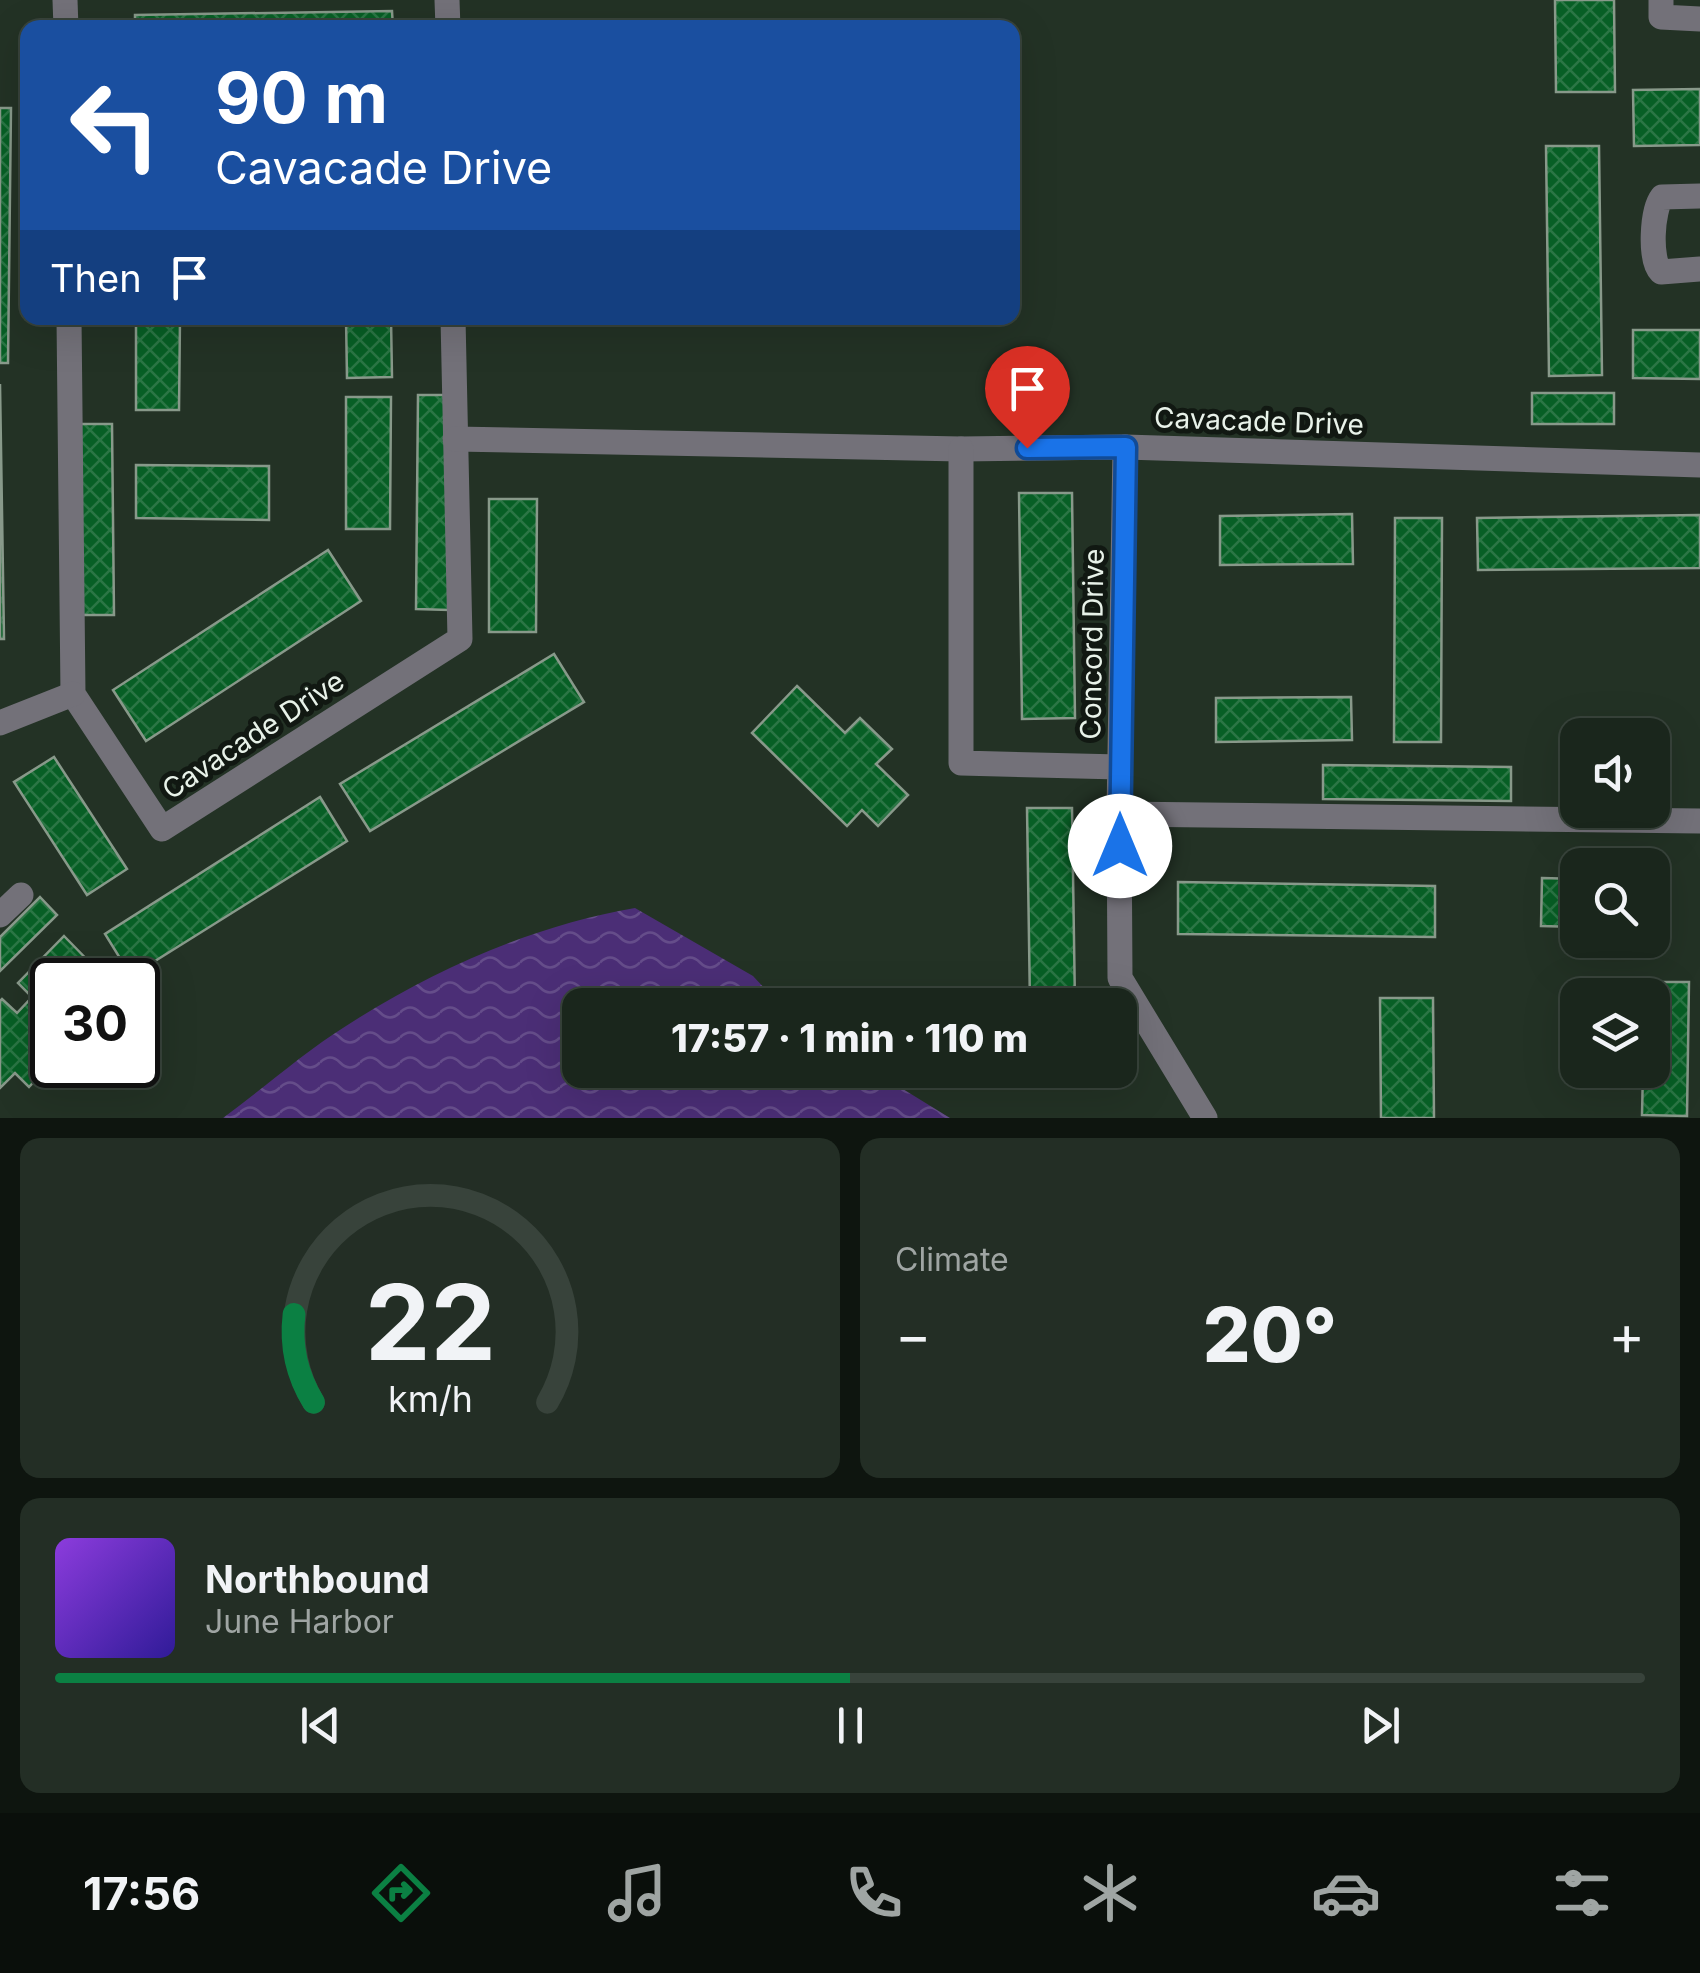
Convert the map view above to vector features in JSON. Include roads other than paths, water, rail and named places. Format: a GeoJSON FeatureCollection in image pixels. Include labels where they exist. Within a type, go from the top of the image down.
{"type":"FeatureCollection","features":[{"type":"Feature","properties":{"kind":"street"},"geometry":{"type":"LineString","coordinates":[[1661,0],[1661,18],[1700,19]]}},
{"type":"Feature","properties":{"kind":"street"},"geometry":{"type":"LineString","coordinates":[[1700,196],[1662,197],[1655,206],[1654,260],[1662,272],[1700,269]]}},
{"type":"Feature","properties":{"kind":"street"},"geometry":{"type":"LineString","coordinates":[[0,723],[73,694],[69,325]]}},
{"type":"Feature","properties":{"kind":"street","name":"Cavacade Drive"},"geometry":{"type":"LineString","coordinates":[[73,694],[162,829],[460,639],[453,325]]}},
{"type":"Feature","properties":{"kind":"street","name":"Cavacade Drive"},"geometry":{"type":"LineString","coordinates":[[456,439],[961,450],[1126,447],[1700,465]]}},
{"type":"Feature","properties":{"kind":"street","name":"Concord Drive"},"geometry":{"type":"LineString","coordinates":[[1126,447],[1120,978],[1205,1118]]}},
{"type":"Feature","properties":{"kind":"street"},"geometry":{"type":"LineString","coordinates":[[961,450],[961,764],[1120,767]]}},
{"type":"Feature","properties":{"kind":"street"},"geometry":{"type":"LineString","coordinates":[[1119,814],[1700,820]]}},
{"type":"Feature","properties":{"kind":"street"},"geometry":{"type":"LineString","coordinates":[[0,915],[21,895]]}},
{"type":"Feature","properties":{"kind":"water"},"geometry":{"type":"Polygon","coordinates":[[[635,908],[753,976],[764,988],[562,988],[562,1088],[901,1088],[950,1118],[223,1118],[330,1036],[414,986],[521,938],[635,908]]]}}]}
